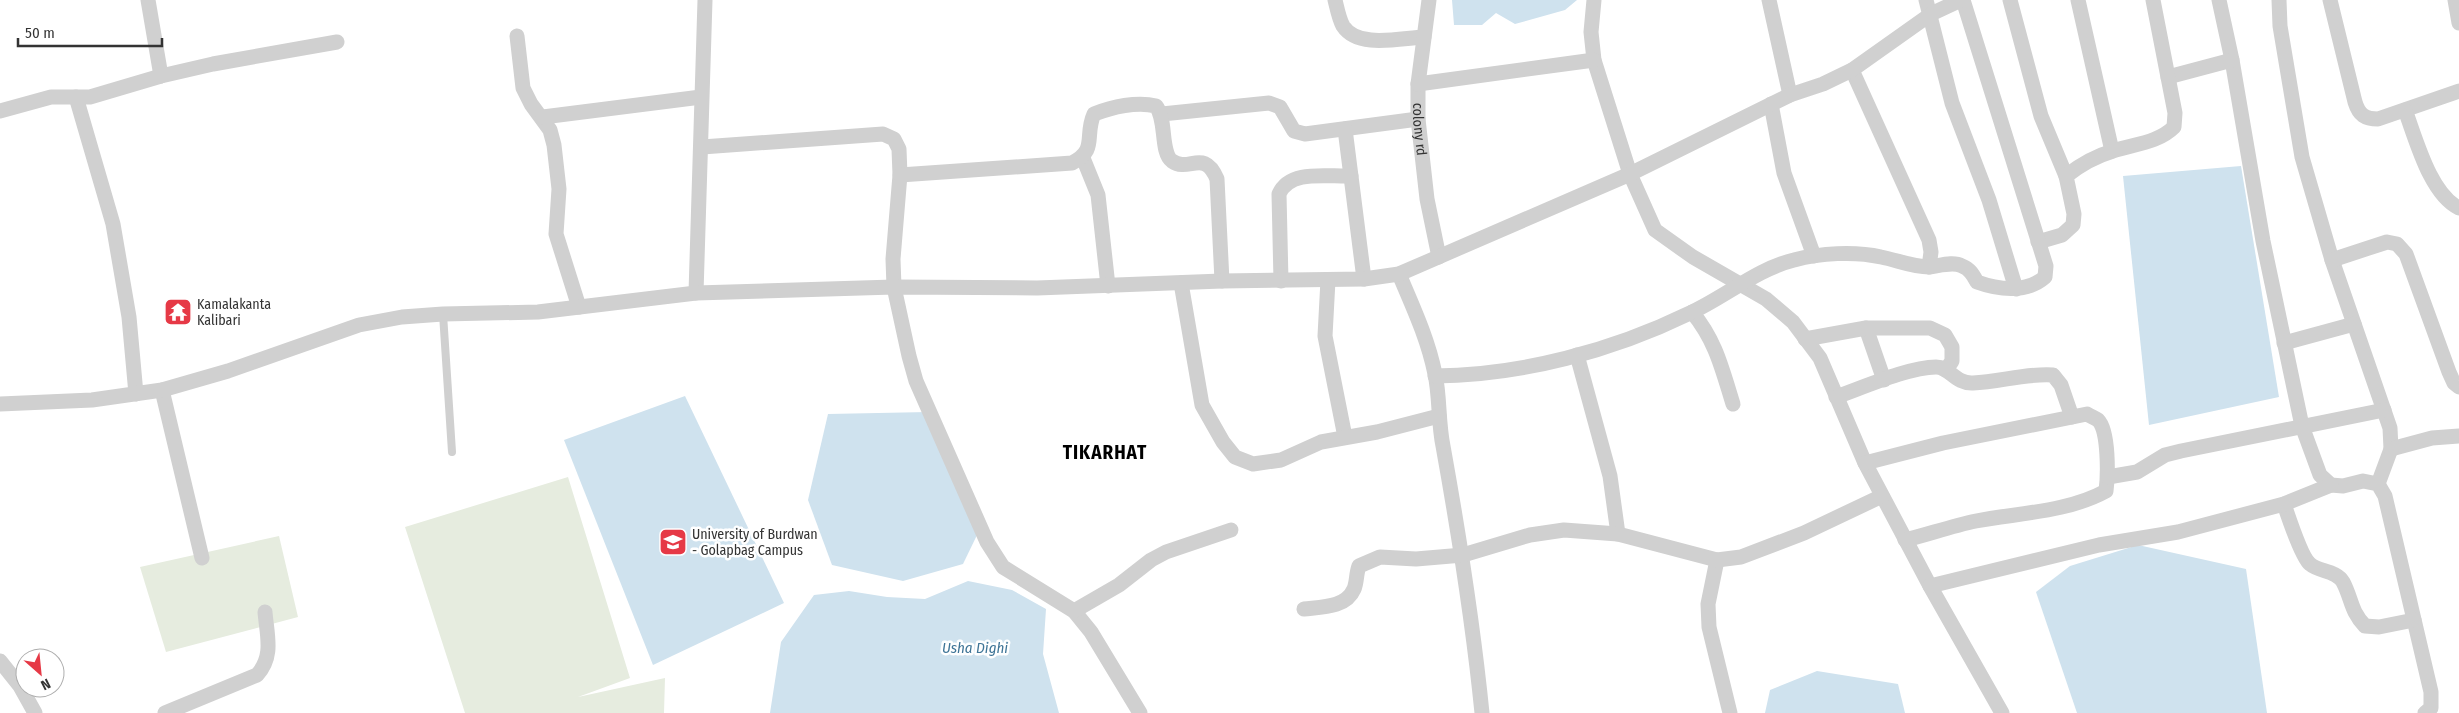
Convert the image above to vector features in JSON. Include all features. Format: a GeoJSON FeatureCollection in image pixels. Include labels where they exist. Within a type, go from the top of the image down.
{"type":"FeatureCollection","features":[{"type":"Feature","properties":{"kind":"street"},"geometry":{"type":"LineString","coordinates":[[148,0],[161,76]]}},
{"type":"Feature","properties":{"kind":"street"},"geometry":{"type":"LineString","coordinates":[[696,293],[702,147],[701,97],[705,0]]}},
{"type":"Feature","properties":{"kind":"street"},"geometry":{"type":"LineString","coordinates":[[1335,0],[1342,25],[1352,35],[1364,40],[1424,37]]}},
{"type":"Feature","properties":{"kind":"street","name":"colony rd"},"geometry":{"type":"LineString","coordinates":[[1429,0],[1418,84],[1418,119],[1427,199],[1439,257]]}},
{"type":"Feature","properties":{"kind":"street"},"geometry":{"type":"LineString","coordinates":[[1594,0],[1591,32],[1594,60],[1630,174],[1655,230],[1693,257],[1766,299],[1793,322],[1820,358],[1865,463],[1930,586],[2002,713]]}},
{"type":"Feature","properties":{"kind":"street"},"geometry":{"type":"LineString","coordinates":[[1769,0],[1790,95]]}},
{"type":"Feature","properties":{"kind":"street"},"geometry":{"type":"LineString","coordinates":[[0,404],[92,400],[162,390],[228,371],[359,325],[402,317],[538,312],[696,293],[894,287],[1037,288],[1222,281],[1364,279],[1399,274],[1630,174],[1790,95],[1823,84],[1852,70],[1929,7],[1962,0],[2046,266],[2045,277],[2036,284],[2016,289],[1991,287],[1977,282],[1971,271],[1961,265],[1929,267],[1879,257],[1814,256],[1792,260],[1650,332],[1577,355],[1482,373],[1435,376]]}},
{"type":"Feature","properties":{"kind":"street"},"geometry":{"type":"LineString","coordinates":[[2010,0],[2041,116],[2066,176],[2074,214],[2073,225],[2062,235],[2038,242]]}},
{"type":"Feature","properties":{"kind":"street"},"geometry":{"type":"LineString","coordinates":[[2078,0],[2112,151]]}},
{"type":"Feature","properties":{"kind":"street"},"geometry":{"type":"LineString","coordinates":[[2066,176],[2078,166],[2112,151],[2165,136],[2174,127],[2175,113],[2153,0]]}},
{"type":"Feature","properties":{"kind":"street"},"geometry":{"type":"LineString","coordinates":[[2219,0],[2232,60],[2263,241],[2302,426],[2320,475],[2331,485]]}},
{"type":"Feature","properties":{"kind":"street"},"geometry":{"type":"LineString","coordinates":[[2279,0],[2280,26],[2302,157],[2332,260],[2390,428],[2391,449],[2378,484]]}},
{"type":"Feature","properties":{"kind":"street"},"geometry":{"type":"LineString","coordinates":[[2330,0],[2358,110],[2369,119],[2378,119],[2459,91]]}},
{"type":"Feature","properties":{"kind":"street"},"geometry":{"type":"LineString","coordinates":[[2455,0],[2459,22]]}},
{"type":"Feature","properties":{"kind":"street"},"geometry":{"type":"LineString","coordinates":[[1929,7],[1952,103],[1989,200],[2016,289]]}},
{"type":"Feature","properties":{"kind":"street"},"geometry":{"type":"LineString","coordinates":[[517,36],[523,88],[531,104],[550,130],[558,171],[556,234],[579,307]]}},
{"type":"Feature","properties":{"kind":"street"},"geometry":{"type":"LineString","coordinates":[[0,111],[51,97],[100,95],[161,76],[336,42]]}},
{"type":"Feature","properties":{"kind":"street"},"geometry":{"type":"LineString","coordinates":[[1418,84],[1594,60]]}},
{"type":"Feature","properties":{"kind":"street"},"geometry":{"type":"LineString","coordinates":[[2168,77],[2232,60]]}},
{"type":"Feature","properties":{"kind":"street"},"geometry":{"type":"LineString","coordinates":[[1852,70],[1929,240],[1931,252],[1929,267]]}},
{"type":"Feature","properties":{"kind":"street"},"geometry":{"type":"LineString","coordinates":[[76,97],[113,224],[129,317],[136,394]]}},
{"type":"Feature","properties":{"kind":"street"},"geometry":{"type":"LineString","coordinates":[[542,117],[701,97]]}},
{"type":"Feature","properties":{"kind":"street"},"geometry":{"type":"LineString","coordinates":[[1162,114],[1269,103],[1280,106],[1294,131],[1305,134],[1418,119]]}},
{"type":"Feature","properties":{"kind":"street"},"geometry":{"type":"LineString","coordinates":[[900,175],[1072,163],[1083,158],[1089,150],[1090,124],[1094,114],[1106,109],[1147,104],[1156,106],[1162,114],[1166,151],[1170,160],[1177,163],[1204,162],[1213,168],[1217,179],[1222,281]]}},
{"type":"Feature","properties":{"kind":"street"},"geometry":{"type":"LineString","coordinates":[[1772,104],[1784,173],[1814,256]]}},
{"type":"Feature","properties":{"kind":"street"},"geometry":{"type":"LineString","coordinates":[[2405,110],[2428,171],[2449,203],[2459,208]]}},
{"type":"Feature","properties":{"kind":"street"},"geometry":{"type":"LineString","coordinates":[[1345,128],[1364,279]]}},
{"type":"Feature","properties":{"kind":"street"},"geometry":{"type":"LineString","coordinates":[[702,147],[883,134],[894,139],[899,149],[900,175],[893,259],[894,287],[916,381],[987,542],[1002,567],[1074,612],[1091,632],[1140,713]]}},
{"type":"Feature","properties":{"kind":"street"},"geometry":{"type":"LineString","coordinates":[[1083,158],[1098,194],[1108,286]]}},
{"type":"Feature","properties":{"kind":"street"},"geometry":{"type":"LineString","coordinates":[[1281,281],[1279,194],[1283,184],[1295,177],[1351,176]]}},
{"type":"Feature","properties":{"kind":"street"},"geometry":{"type":"LineString","coordinates":[[2332,260],[2387,242],[2397,244],[2406,254],[2449,372],[2454,383],[2459,387]]}},
{"type":"Feature","properties":{"kind":"street"},"geometry":{"type":"LineString","coordinates":[[1399,274],[1426,338],[1435,376],[1442,441],[1463,555],[1482,713]]}},
{"type":"Feature","properties":{"kind":"street"},"geometry":{"type":"LineString","coordinates":[[1328,280],[1325,336],[1345,437]]}},
{"type":"Feature","properties":{"kind":"street"},"geometry":{"type":"LineString","coordinates":[[1181,283],[1202,405],[1223,442],[1235,457],[1253,464],[1282,460],[1321,442],[1377,432],[1439,416]]}},
{"type":"Feature","properties":{"kind":"street"},"geometry":{"type":"LineString","coordinates":[[1692,312],[1707,330],[1714,346],[1732,404]]}},
{"type":"Feature","properties":{"kind":"street"},"geometry":{"type":"LineString","coordinates":[[2284,343],[2354,324]]}},
{"type":"Feature","properties":{"kind":"street"},"geometry":{"type":"LineString","coordinates":[[1805,338],[1866,328],[1930,328],[1945,335],[1952,347],[1952,361],[1946,370]]}},
{"type":"Feature","properties":{"kind":"street"},"geometry":{"type":"LineString","coordinates":[[1866,328],[1884,380]]}},
{"type":"Feature","properties":{"kind":"street"},"geometry":{"type":"LineString","coordinates":[[1577,355],[1610,476],[1618,534]]}},
{"type":"Feature","properties":{"kind":"street"},"geometry":{"type":"LineString","coordinates":[[1836,397],[1884,380],[1936,367],[1946,370],[1957,380],[1972,383],[2036,374],[2053,375],[2061,385],[2072,417]]}},
{"type":"Feature","properties":{"kind":"street"},"geometry":{"type":"LineString","coordinates":[[162,390],[202,558]]}},
{"type":"Feature","properties":{"kind":"street"},"geometry":{"type":"LineString","coordinates":[[2108,477],[2137,472],[2166,455],[2181,450],[2384,410]]}},
{"type":"Feature","properties":{"kind":"street"},"geometry":{"type":"LineString","coordinates":[[1865,463],[1943,443],[2087,414],[2099,421],[2104,434],[2108,477],[2106,491],[2094,498],[2070,505],[1975,522],[1905,540]]}},
{"type":"Feature","properties":{"kind":"street"},"geometry":{"type":"LineString","coordinates":[[2391,449],[2432,438],[2459,436]]}},
{"type":"Feature","properties":{"kind":"street"},"geometry":{"type":"LineString","coordinates":[[1930,586],[2099,545],[2178,532],[2284,504],[2331,485],[2343,486],[2364,481],[2378,484],[2385,496],[2431,692],[2431,708],[2425,713]]}},
{"type":"Feature","properties":{"kind":"street"},"geometry":{"type":"LineString","coordinates":[[1304,609],[1334,605],[1349,598],[1355,588],[1359,566],[1380,558],[1463,555],[1530,536],[1564,530],[1618,534],[1717,560],[1741,557],[1804,532],[1882,496]]}},
{"type":"Feature","properties":{"kind":"street"},"geometry":{"type":"LineString","coordinates":[[2284,504],[2308,562],[2318,570],[2330,572],[2342,580],[2355,615],[2365,626],[2379,627],[2414,620]]}},
{"type":"Feature","properties":{"kind":"street"},"geometry":{"type":"LineString","coordinates":[[1074,612],[1119,585],[1151,560],[1166,552],[1231,530]]}},
{"type":"Feature","properties":{"kind":"street"},"geometry":{"type":"LineString","coordinates":[[1717,560],[1708,604],[1709,627],[1730,713]]}},
{"type":"Feature","properties":{"kind":"street"},"geometry":{"type":"LineString","coordinates":[[165,713],[257,675],[265,666],[268,655],[265,612]]}},
{"type":"Feature","properties":{"kind":"street"},"geometry":{"type":"LineString","coordinates":[[0,661],[20,686],[35,713]]}},
{"type":"Feature","properties":{"kind":"lane"},"geometry":{"type":"LineString","coordinates":[[443,314],[452,452]]}},
{"type":"Feature","properties":{"kind":"shaded area"},"geometry":{"type":"Polygon","coordinates":[[[568,477],[630,678],[578,697],[665,678],[664,713],[465,713],[405,527],[568,477]]]}},
{"type":"Feature","properties":{"kind":"shaded area"},"geometry":{"type":"Polygon","coordinates":[[[279,536],[298,617],[166,652],[140,567],[279,536]]]}},
{"type":"Feature","properties":{"kind":"water"},"geometry":{"type":"Polygon","coordinates":[[[1452,0],[1577,0],[1565,10],[1515,24],[1496,13],[1482,25],[1454,25],[1452,0]]]}},
{"type":"Feature","properties":{"kind":"water"},"geometry":{"type":"Polygon","coordinates":[[[2241,166],[2279,397],[2149,425],[2123,176],[2241,166]]]}},
{"type":"Feature","properties":{"kind":"water"},"geometry":{"type":"Polygon","coordinates":[[[685,396],[784,603],[653,665],[564,440],[685,396]]]}},
{"type":"Feature","properties":{"kind":"water"},"geometry":{"type":"Polygon","coordinates":[[[928,412],[978,533],[963,564],[903,581],[832,565],[808,500],[828,414],[928,412]]]}},
{"type":"Feature","properties":{"kind":"water"},"geometry":{"type":"Polygon","coordinates":[[[2138,545],[2246,569],[2267,713],[2077,713],[2036,592],[2070,566],[2138,545]]]}},
{"type":"Feature","properties":{"kind":"water","name":"Usha Dighi"},"geometry":{"type":"Polygon","coordinates":[[[968,581],[1012,590],[1046,609],[1043,654],[1059,713],[770,713],[781,642],[814,595],[849,591],[887,597],[925,599],[968,581]]]}},
{"type":"Feature","properties":{"kind":"water"},"geometry":{"type":"Polygon","coordinates":[[[1817,671],[1898,684],[1905,713],[1765,713],[1770,690],[1817,671]]]}},
{"type":"Feature","properties":{"kind":"place","name":"Kamalakanta Kalibari"},"geometry":{"type":"Point","coordinates":[178,312]}},
{"type":"Feature","properties":{"kind":"place","name":"University of Burdwan - Golapbag Campus"},"geometry":{"type":"Point","coordinates":[673,542]}},
{"type":"Feature","properties":{"kind":"district","name":"TIKARHAT"},"geometry":{"type":"Point","coordinates":[1105,452]}}]}
